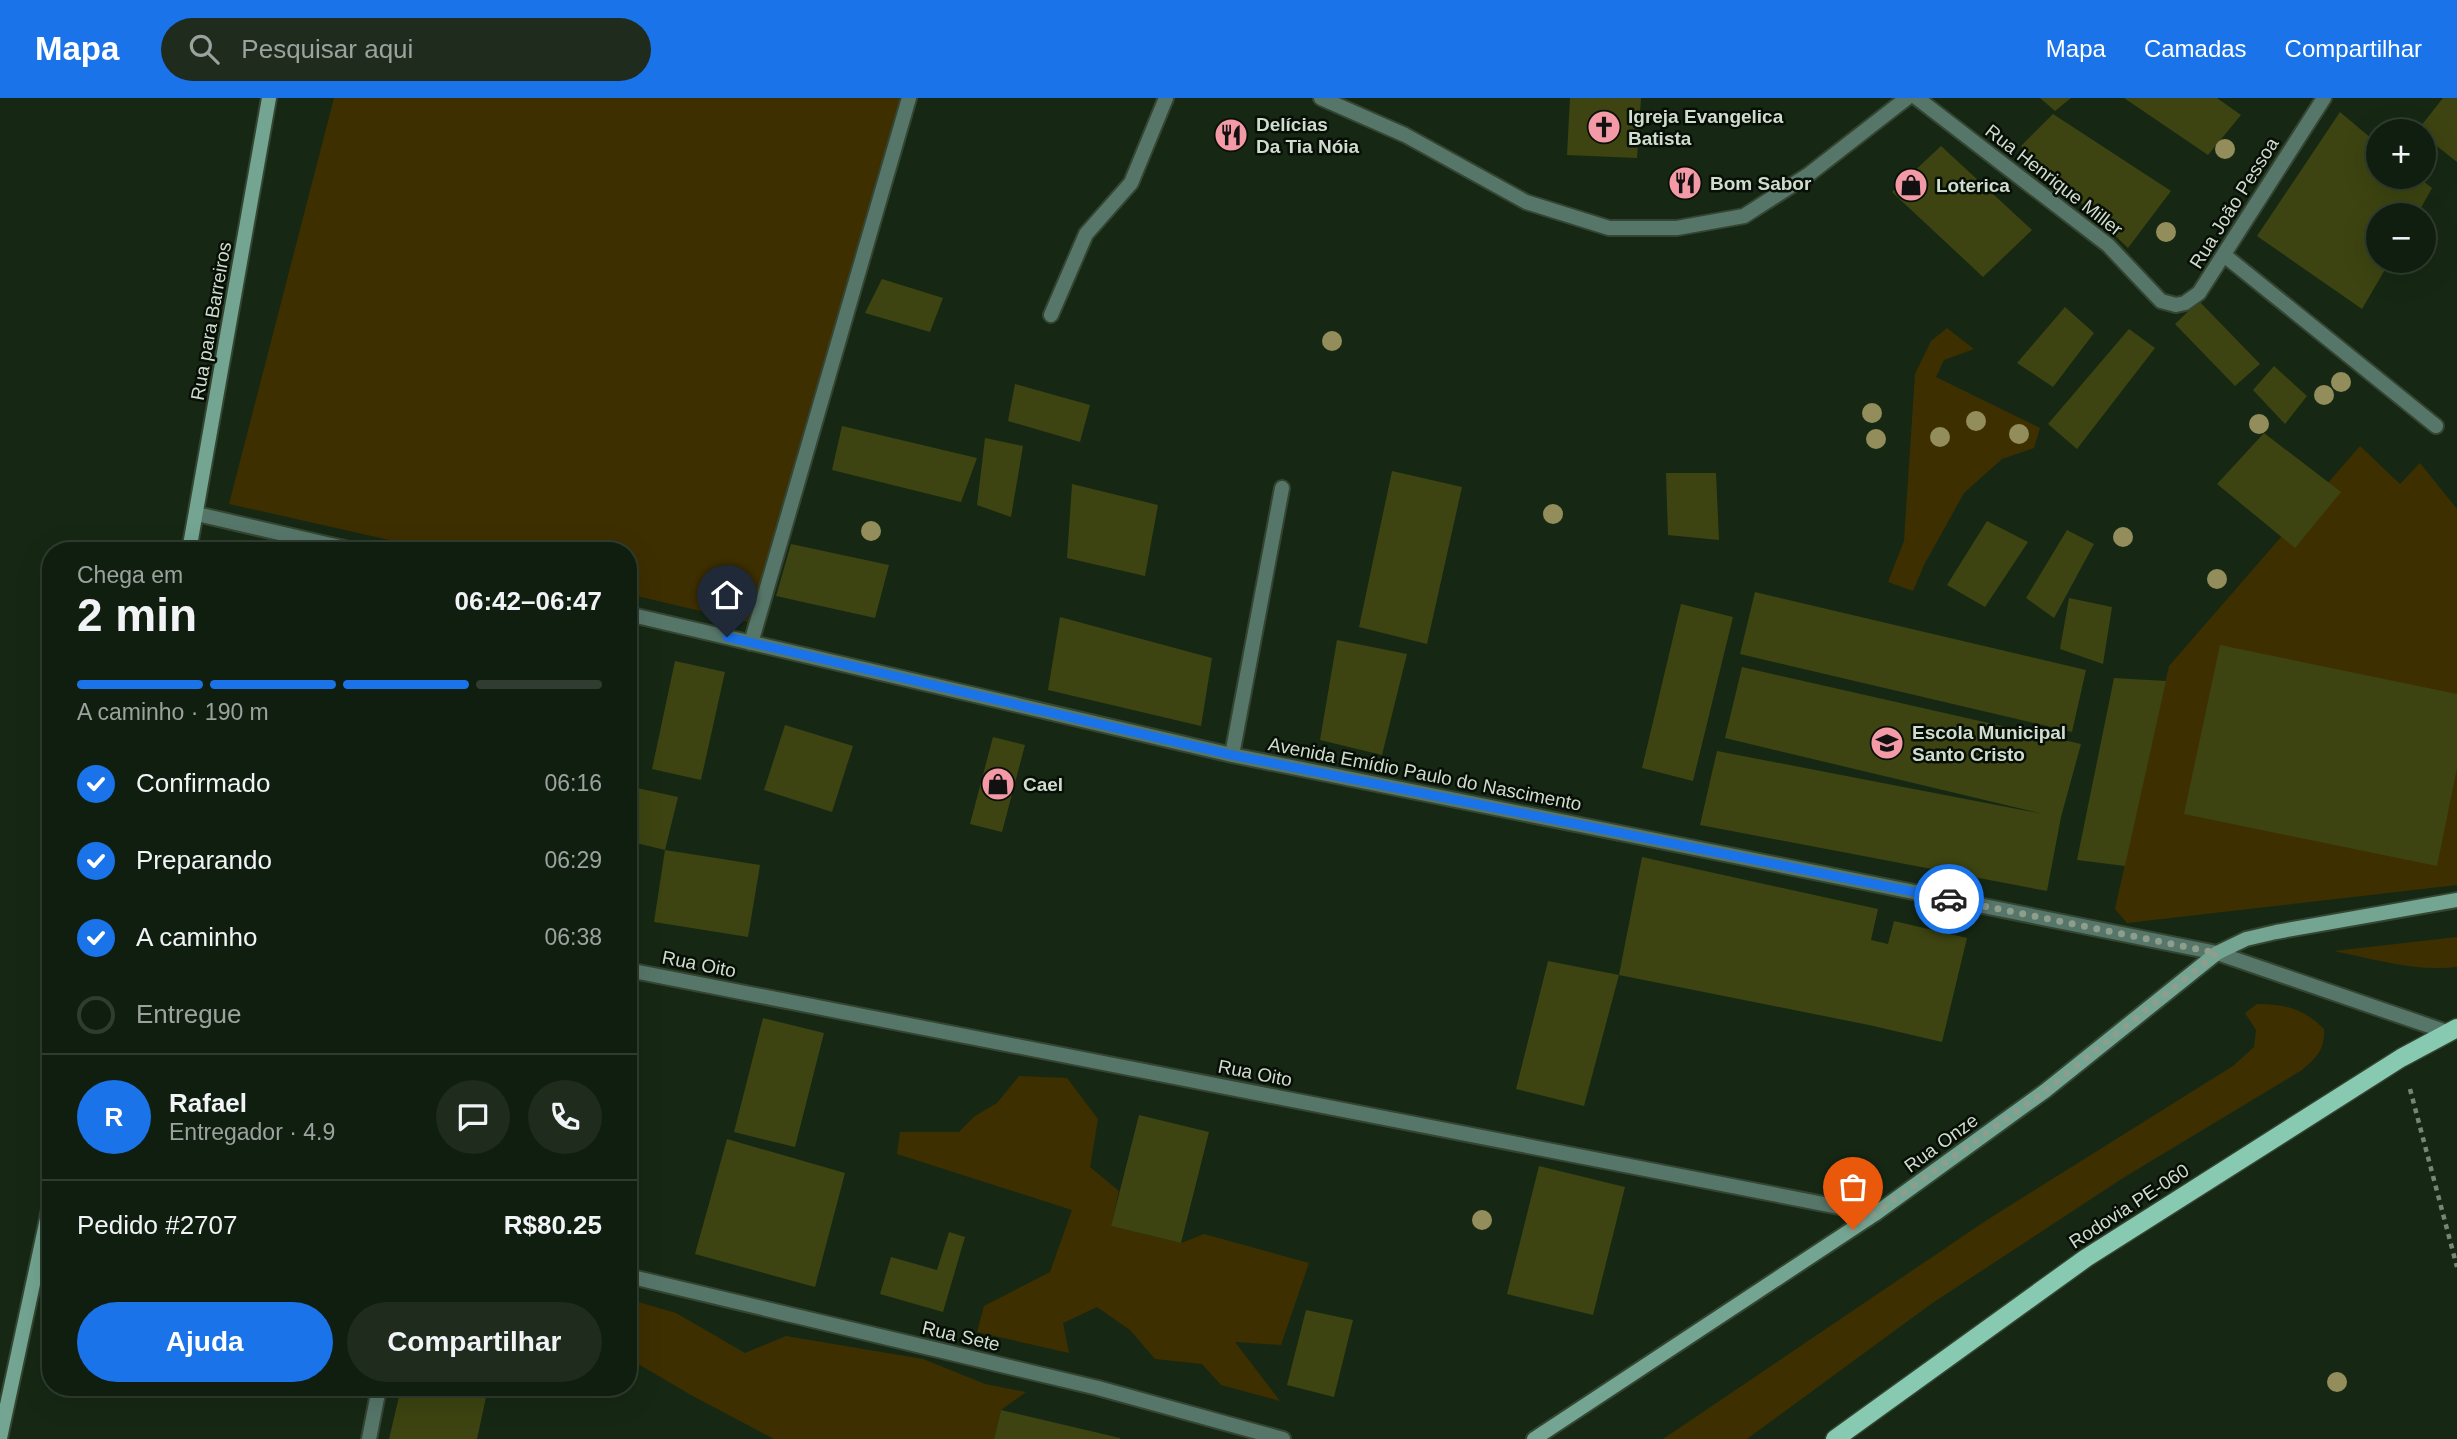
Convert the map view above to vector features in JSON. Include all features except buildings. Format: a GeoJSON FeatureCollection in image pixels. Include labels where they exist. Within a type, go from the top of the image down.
{"type":"FeatureCollection","features":[{"type":"Feature","properties":{"kind":"main road","name":"Rodovia PE-060"},"geometry":{"type":"LineString","coordinates":[[1835,1439],[2086,1258],[2401,1058],[2452,1030]]}},
{"type":"Feature","properties":{"kind":"street","name":"Rua para Barreiros"},"geometry":{"type":"LineString","coordinates":[[191,542],[269,98]]}},
{"type":"Feature","properties":{"kind":"street"},"geometry":{"type":"LineString","coordinates":[[751,643],[909,98]]}},
{"type":"Feature","properties":{"kind":"street"},"geometry":{"type":"LineString","coordinates":[[1051,315],[1086,234],[1131,183],[1166,98]]}},
{"type":"Feature","properties":{"kind":"street"},"geometry":{"type":"LineString","coordinates":[[1321,98],[1405,135],[1526,202],[1609,228],[1677,228],[1744,216],[1808,175],[1907,98]]}},
{"type":"Feature","properties":{"kind":"street","name":"Rua Henrique Miller"},"geometry":{"type":"LineString","coordinates":[[1917,98],[2108,245],[2161,300]]}},
{"type":"Feature","properties":{"kind":"street","name":"Rua João Pessoa"},"geometry":{"type":"LineString","coordinates":[[2161,300],[2176,305],[2185,303],[2199,293],[2324,98]]}},
{"type":"Feature","properties":{"kind":"street"},"geometry":{"type":"LineString","coordinates":[[2224,255],[2436,426]]}},
{"type":"Feature","properties":{"kind":"street"},"geometry":{"type":"LineString","coordinates":[[1232,755],[1282,488]]}},
{"type":"Feature","properties":{"kind":"street"},"geometry":{"type":"LineString","coordinates":[[197,514],[318,542]]}},
{"type":"Feature","properties":{"kind":"street","name":"Avenida Emídio Paulo do Nascimento"},"geometry":{"type":"LineString","coordinates":[[637,616],[1232,755],[2217,953],[2452,1030]]}},
{"type":"Feature","properties":{"kind":"street","name":"Rua Onze"},"geometry":{"type":"LineString","coordinates":[[1534,1439],[1875,1214],[2045,1091],[2217,953],[2246,940],[2276,932],[2457,900]]}},
{"type":"Feature","properties":{"kind":"street","name":"Rua Oito"},"geometry":{"type":"LineString","coordinates":[[637,972],[1875,1214]]}},
{"type":"Feature","properties":{"kind":"street"},"geometry":{"type":"LineString","coordinates":[[0,1438],[42,1242]]}},
{"type":"Feature","properties":{"kind":"street","name":"Rua Sete"},"geometry":{"type":"LineString","coordinates":[[637,1278],[1098,1388],[1283,1439]]}},
{"type":"Feature","properties":{"kind":"street"},"geometry":{"type":"LineString","coordinates":[[369,1439],[377,1396]]}},
{"type":"Feature","properties":{"kind":"path"},"geometry":{"type":"LineString","coordinates":[[2401,1058],[2457,1267]]}},
{"type":"Feature","properties":{"kind":"shaded area"},"geometry":{"type":"Polygon","coordinates":[[[334,98],[906,98],[752,623],[637,596],[637,542],[398,542],[229,504],[334,98]]]}},
{"type":"Feature","properties":{"kind":"shaded area"},"geometry":{"type":"Polygon","coordinates":[[[1947,328],[1974,349],[1944,360],[1936,377],[2040,428],[2034,448],[2002,459],[1964,493],[1924,565],[1913,591],[1888,582],[1904,541],[1915,374],[1931,341],[1947,328]]]}},
{"type":"Feature","properties":{"kind":"shaded area"},"geometry":{"type":"Polygon","coordinates":[[[2360,446],[2400,484],[2420,463],[2457,509],[2457,885],[2127,923],[2115,909],[2169,666],[2360,446]]]}},
{"type":"Feature","properties":{"kind":"shaded area"},"geometry":{"type":"Polygon","coordinates":[[[2457,937],[2457,967],[2426,968],[2334,951],[2457,937]]]}},
{"type":"Feature","properties":{"kind":"shaded area"},"geometry":{"type":"Polygon","coordinates":[[[2257,1004],[2294,1009],[2324,1029],[2319,1052],[2302,1070],[2123,1178],[1931,1304],[1747,1439],[1663,1439],[1987,1220],[2233,1066],[2254,1047],[2256,1030],[2245,1013],[2257,1004]]]}},
{"type":"Feature","properties":{"kind":"shaded area"},"geometry":{"type":"Polygon","coordinates":[[[1019,1076],[1067,1078],[1098,1119],[1090,1167],[1119,1191],[1111,1226],[1181,1243],[1204,1234],[1309,1263],[1281,1345],[1235,1342],[1280,1401],[1221,1385],[1202,1364],[1155,1359],[1130,1330],[1097,1307],[1063,1323],[1069,1353],[977,1332],[984,1306],[1050,1272],[1072,1210],[897,1154],[900,1132],[959,1132],[975,1116],[997,1103],[1019,1076]]]}},
{"type":"Feature","properties":{"kind":"shaded area"},"geometry":{"type":"Polygon","coordinates":[[[637,1302],[676,1313],[745,1353],[786,1336],[923,1359],[985,1384],[1026,1392],[1001,1410],[994,1439],[774,1439],[637,1363],[637,1302]]]}},
{"type":"Feature","properties":{"kind":"way so far"},"geometry":{"type":"LineString","coordinates":[[1853,1229],[2045,1091],[2217,953],[1949,899]]}},
{"type":"Feature","properties":{"kind":"place","name":"Igreja Evangelica Batista"},"geometry":{"type":"Point","coordinates":[1604,127]}},
{"type":"Feature","properties":{"kind":"place","name":"Delícias Da Tia Nóia"},"geometry":{"type":"Point","coordinates":[1231,135]}},
{"type":"Feature","properties":{"kind":"place","name":"Bom Sabor"},"geometry":{"type":"Point","coordinates":[1685,183]}},
{"type":"Feature","properties":{"kind":"place","name":"Loterica"},"geometry":{"type":"Point","coordinates":[1911,185]}},
{"type":"Feature","properties":{"kind":"place","name":"Escola Municipal Santo Cristo"},"geometry":{"type":"Point","coordinates":[1887,743]}},
{"type":"Feature","properties":{"kind":"place","name":"Cael"},"geometry":{"type":"Point","coordinates":[998,784]}},
{"type":"Feature","properties":{"kind":"route"},"geometry":{"type":"LineString","coordinates":[[727,637],[1232,755],[1949,899]]}}]}
